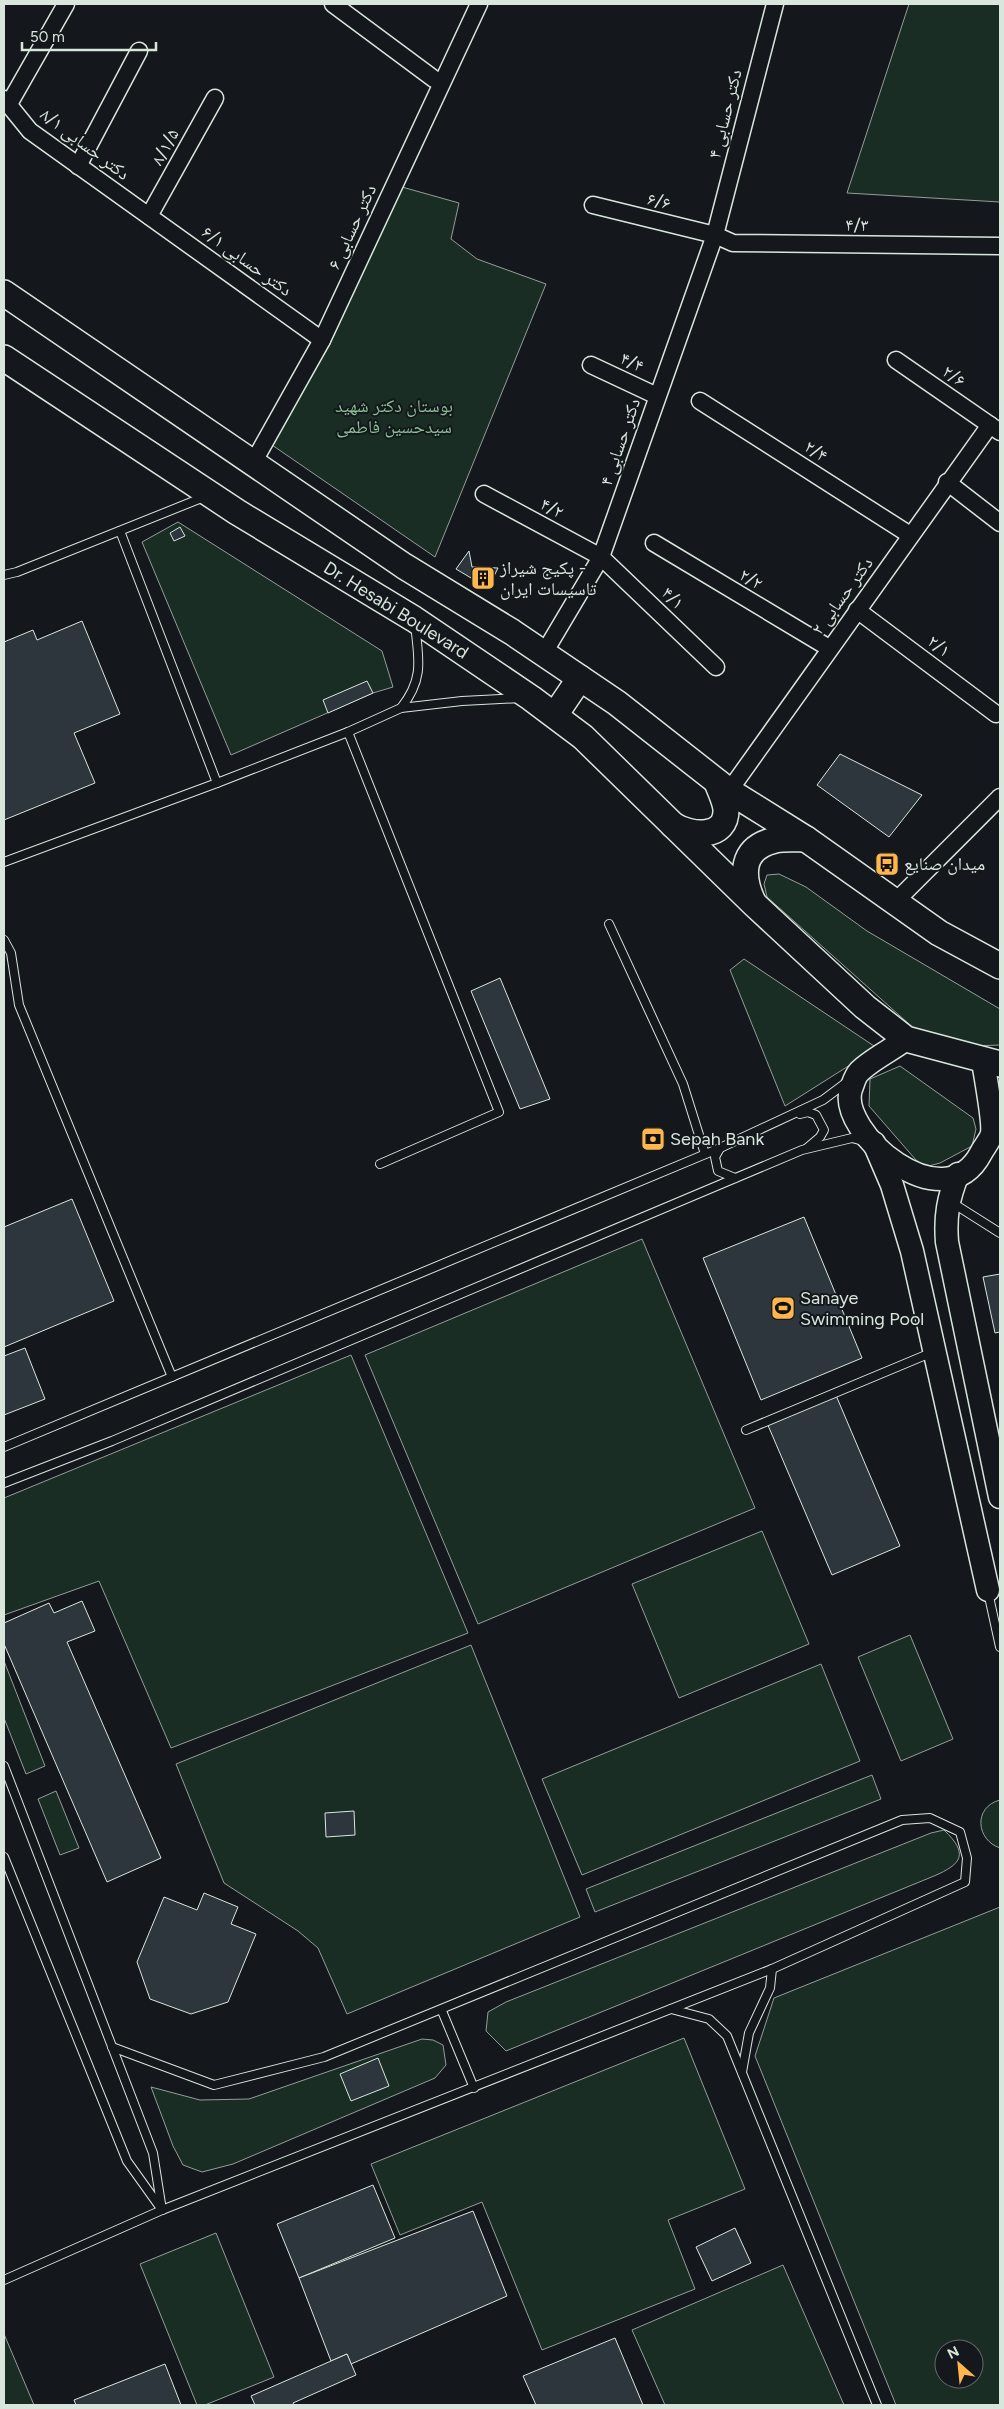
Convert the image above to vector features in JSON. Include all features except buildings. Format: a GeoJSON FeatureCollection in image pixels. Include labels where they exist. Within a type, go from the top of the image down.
{"type":"FeatureCollection","features":[{"type":"Feature","properties":{"kind":"main road"},"geometry":{"type":"LineString","coordinates":[[4,293],[404,566],[544,653],[617,703],[723,787],[806,839],[894,903],[939,933],[996,965]]}},
{"type":"Feature","properties":{"kind":"main road","name":"Dr. Hesabi Boulevard"},"geometry":{"type":"LineString","coordinates":[[4,358],[211,494],[414,619],[531,698],[584,737],[754,904]]}},
{"type":"Feature","properties":{"kind":"main road"},"geometry":{"type":"LineString","coordinates":[[554,716],[580,678]]}},
{"type":"Feature","properties":{"kind":"main road"},"geometry":{"type":"LineString","coordinates":[[669,822],[679,829],[696,834],[709,832],[719,826],[724,819],[726,809],[723,787]]}},
{"type":"Feature","properties":{"kind":"main road"},"geometry":{"type":"LineString","coordinates":[[806,839],[777,840],[765,843],[755,851],[746,865],[744,875],[745,884],[754,904],[864,1008],[906,1040],[992,1062]]}},
{"type":"Feature","properties":{"kind":"street"},"geometry":{"type":"LineString","coordinates":[[6,102],[66,4]]}},
{"type":"Feature","properties":{"kind":"street"},"geometry":{"type":"LineString","coordinates":[[333,4],[434,79]]}},
{"type":"Feature","properties":{"kind":"street","name":"۶ دکتر حسابی"},"geometry":{"type":"LineString","coordinates":[[254,463],[322,340],[479,4]]}},
{"type":"Feature","properties":{"kind":"street","name":"۴ دکتر حسابی"},"geometry":{"type":"LineString","coordinates":[[715,235],[774,4]]}},
{"type":"Feature","properties":{"kind":"street"},"geometry":{"type":"LineString","coordinates":[[78,166],[139,51]]}},
{"type":"Feature","properties":{"kind":"street","name":"۸/۱/۵"},"geometry":{"type":"LineString","coordinates":[[149,216],[215,98]]}},
{"type":"Feature","properties":{"kind":"street","name":"۸/۱ دکتر حسابی"},"geometry":{"type":"LineString","coordinates":[[6,102],[30,131],[149,216]]}},
{"type":"Feature","properties":{"kind":"street","name":"۶/۶"},"geometry":{"type":"LineString","coordinates":[[593,205],[715,235]]}},
{"type":"Feature","properties":{"kind":"street","name":"۶/۱ دکتر حسابی"},"geometry":{"type":"LineString","coordinates":[[149,216],[322,340]]}},
{"type":"Feature","properties":{"kind":"street","name":"۴/۳"},"geometry":{"type":"LineString","coordinates":[[715,235],[733,243],[1000,246]]}},
{"type":"Feature","properties":{"kind":"street","name":"دکتر حسابی ۴"},"geometry":{"type":"LineString","coordinates":[[544,653],[601,557],[715,235]]}},
{"type":"Feature","properties":{"kind":"street","name":"۲/۶"},"geometry":{"type":"LineString","coordinates":[[896,360],[995,428]]}},
{"type":"Feature","properties":{"kind":"street","name":"۴/۴"},"geometry":{"type":"LineString","coordinates":[[591,365],[657,396]]}},
{"type":"Feature","properties":{"kind":"street","name":"۲/۴"},"geometry":{"type":"LineString","coordinates":[[700,401],[910,535]]}},
{"type":"Feature","properties":{"kind":"street","name":"دکتر حسابی ۲"},"geometry":{"type":"LineString","coordinates":[[723,787],[857,610],[947,482],[995,428]]}},
{"type":"Feature","properties":{"kind":"street"},"geometry":{"type":"LineString","coordinates":[[947,482],[1000,523]]}},
{"type":"Feature","properties":{"kind":"street","name":"۴/۲"},"geometry":{"type":"LineString","coordinates":[[484,494],[601,557]]}},
{"type":"Feature","properties":{"kind":"street","name":"۲/۲"},"geometry":{"type":"LineString","coordinates":[[654,544],[828,648]]}},
{"type":"Feature","properties":{"kind":"street","name":"۴/۱"},"geometry":{"type":"LineString","coordinates":[[601,557],[716,667]]}},
{"type":"Feature","properties":{"kind":"street","name":"۲/۱"},"geometry":{"type":"LineString","coordinates":[[857,610],[996,714]]}},
{"type":"Feature","properties":{"kind":"street"},"geometry":{"type":"LineString","coordinates":[[894,903],[1000,797]]}},
{"type":"Feature","properties":{"kind":"street"},"geometry":{"type":"LineString","coordinates":[[906,1040],[858,1072],[850,1092],[854,1117],[874,1143],[892,1162],[919,1177],[949,1179],[974,1166],[992,1132],[992,1062]]}},
{"type":"Feature","properties":{"kind":"street"},"geometry":{"type":"LineString","coordinates":[[874,1143],[892,1185],[912,1251],[988,1590]]}},
{"type":"Feature","properties":{"kind":"street"},"geometry":{"type":"LineString","coordinates":[[958,1174],[948,1199],[945,1221],[952,1272],[1000,1496]]}},
{"type":"Feature","properties":{"kind":"lane"},"geometry":{"type":"LineString","coordinates":[[4,575],[17,572],[211,494]]}},
{"type":"Feature","properties":{"kind":"lane"},"geometry":{"type":"LineString","coordinates":[[120,531],[217,783]]}},
{"type":"Feature","properties":{"kind":"lane"},"geometry":{"type":"LineString","coordinates":[[401,708],[411,695],[418,678],[414,619]]}},
{"type":"Feature","properties":{"kind":"lane"},"geometry":{"type":"LineString","coordinates":[[4,862],[217,783],[348,732],[401,708],[462,701],[531,698]]}},
{"type":"Feature","properties":{"kind":"lane"},"geometry":{"type":"LineString","coordinates":[[348,732],[499,1112],[380,1164]]}},
{"type":"Feature","properties":{"kind":"lane"},"geometry":{"type":"LineString","coordinates":[[609,924],[683,1084],[705,1154]]}},
{"type":"Feature","properties":{"kind":"lane"},"geometry":{"type":"LineString","coordinates":[[4,940],[11,953],[19,1005],[172,1376]]}},
{"type":"Feature","properties":{"kind":"lane"},"geometry":{"type":"LineString","coordinates":[[4,1447],[720,1148],[823,1100],[858,1072]]}},
{"type":"Feature","properties":{"kind":"lane"},"geometry":{"type":"LineString","coordinates":[[789,1116],[808,1112],[816,1115],[821,1122],[824,1130],[820,1137],[806,1149]]}},
{"type":"Feature","properties":{"kind":"lane"},"geometry":{"type":"LineString","coordinates":[[4,1483],[112,1441],[806,1149],[852,1138],[874,1143]]}},
{"type":"Feature","properties":{"kind":"lane"},"geometry":{"type":"LineString","coordinates":[[720,1148],[715,1158],[718,1171],[735,1178]]}},
{"type":"Feature","properties":{"kind":"lane"},"geometry":{"type":"LineString","coordinates":[[948,1199],[1000,1233]]}},
{"type":"Feature","properties":{"kind":"lane"},"geometry":{"type":"LineString","coordinates":[[746,1430],[935,1352]]}},
{"type":"Feature","properties":{"kind":"lane"},"geometry":{"type":"LineString","coordinates":[[988,1590],[1000,1647]]}},
{"type":"Feature","properties":{"kind":"lane"},"geometry":{"type":"LineString","coordinates":[[4,1766],[153,2153],[162,2210]]}},
{"type":"Feature","properties":{"kind":"lane"},"geometry":{"type":"LineString","coordinates":[[4,2280],[162,2210],[772,1969],[965,1882],[967,1858],[960,1832],[930,1818],[902,1820],[442,2011],[324,2057],[214,2085],[112,2047]]}},
{"type":"Feature","properties":{"kind":"lane"},"geometry":{"type":"LineString","coordinates":[[4,1857],[127,2161],[162,2210]]}},
{"type":"Feature","properties":{"kind":"lane"},"geometry":{"type":"LineString","coordinates":[[742,2074],[749,2033],[770,1988],[772,1969]]}},
{"type":"Feature","properties":{"kind":"lane"},"geometry":{"type":"LineString","coordinates":[[670,2009],[709,2019],[727,2036],[877,2405]]}},
{"type":"Feature","properties":{"kind":"lane"},"geometry":{"type":"LineString","coordinates":[[442,2011],[474,2088]]}},
{"type":"Feature","properties":{"kind":"green space"},"geometry":{"type":"Polygon","coordinates":[[[909,4],[1000,4],[1000,202],[847,193],[909,4]]]}},
{"type":"Feature","properties":{"kind":"green space","name":"بوستان دکتر شهید سیدحسین فاطمی"},"geometry":{"type":"Polygon","coordinates":[[[402,187],[459,203],[451,239],[477,259],[546,284],[435,557],[272,445],[330,344],[402,187]]]}},
{"type":"Feature","properties":{"kind":"green space"},"geometry":{"type":"Polygon","coordinates":[[[178,522],[382,651],[393,687],[373,693],[231,755],[142,542],[178,522]]]}},
{"type":"Feature","properties":{"kind":"green space"},"geometry":{"type":"Polygon","coordinates":[[[779,874],[806,887],[867,931],[1000,1009],[1000,1045],[974,1046],[918,1032],[767,897],[764,884],[767,875],[779,874]]]}},
{"type":"Feature","properties":{"kind":"green space"},"geometry":{"type":"Polygon","coordinates":[[[744,959],[877,1048],[785,1106],[730,970],[744,959]]]}},
{"type":"Feature","properties":{"kind":"green space"},"geometry":{"type":"Polygon","coordinates":[[[900,1066],[973,1118],[976,1129],[972,1146],[940,1163],[925,1167],[916,1160],[869,1106],[870,1079],[900,1066]]]}},
{"type":"Feature","properties":{"kind":"green space"},"geometry":{"type":"Polygon","coordinates":[[[642,1239],[755,1508],[478,1624],[365,1355],[642,1239]]]}},
{"type":"Feature","properties":{"kind":"green space"},"geometry":{"type":"Polygon","coordinates":[[[351,1355],[468,1633],[171,1748],[99,1581],[4,1615],[4,1498],[351,1355]]]}},
{"type":"Feature","properties":{"kind":"green space"},"geometry":{"type":"Polygon","coordinates":[[[762,1531],[809,1644],[679,1698],[632,1584],[762,1531]]]}},
{"type":"Feature","properties":{"kind":"green space"},"geometry":{"type":"Polygon","coordinates":[[[910,1635],[953,1739],[901,1761],[858,1657],[910,1635]]]}},
{"type":"Feature","properties":{"kind":"green space"},"geometry":{"type":"Polygon","coordinates":[[[471,1645],[580,1917],[347,2014],[318,1948],[298,1931],[224,1883],[176,1764],[471,1645]]]}},
{"type":"Feature","properties":{"kind":"green space"},"geometry":{"type":"Polygon","coordinates":[[[4,1661],[45,1766],[26,1774],[4,1718],[4,1661]]]}},
{"type":"Feature","properties":{"kind":"green space"},"geometry":{"type":"Polygon","coordinates":[[[821,1664],[860,1761],[582,1875],[542,1779],[821,1664]]]}},
{"type":"Feature","properties":{"kind":"green space"},"geometry":{"type":"Polygon","coordinates":[[[872,1775],[881,1799],[595,1912],[586,1889],[872,1775]]]}},
{"type":"Feature","properties":{"kind":"green space"},"geometry":{"type":"Polygon","coordinates":[[[56,1791],[79,1848],[60,1855],[38,1799],[56,1791]]]}},
{"type":"Feature","properties":{"kind":"green space"},"geometry":{"type":"Polygon","coordinates":[[[1000,1800],[1000,1848],[986,1838],[981,1824],[985,1809],[1000,1800]]]}},
{"type":"Feature","properties":{"kind":"green space"},"geometry":{"type":"Polygon","coordinates":[[[944,1830],[957,1846],[959,1858],[951,1867],[934,1876],[506,2051],[486,2031],[488,2012],[506,2002],[931,1833],[944,1830]]]}},
{"type":"Feature","properties":{"kind":"green space"},"geometry":{"type":"Polygon","coordinates":[[[1000,1907],[1000,2405],[896,2405],[755,2056],[774,1998],[1000,1907]]]}},
{"type":"Feature","properties":{"kind":"green space"},"geometry":{"type":"Polygon","coordinates":[[[684,2038],[745,2189],[668,2220],[695,2289],[542,2350],[482,2202],[400,2235],[371,2164],[684,2038]]]}},
{"type":"Feature","properties":{"kind":"green space"},"geometry":{"type":"Polygon","coordinates":[[[422,2039],[433,2040],[443,2045],[446,2065],[435,2078],[233,2164],[202,2172],[183,2165],[173,2146],[151,2087],[200,2100],[249,2099],[422,2039]]]}},
{"type":"Feature","properties":{"kind":"green space"},"geometry":{"type":"Polygon","coordinates":[[[216,2233],[274,2377],[205,2405],[197,2405],[140,2264],[216,2233]]]}},
{"type":"Feature","properties":{"kind":"green space"},"geometry":{"type":"Polygon","coordinates":[[[783,2265],[844,2405],[665,2405],[632,2330],[783,2265]]]}},
{"type":"Feature","properties":{"kind":"green space"},"geometry":{"type":"Polygon","coordinates":[[[4,2334],[34,2405],[4,2405],[4,2334]]]}},
{"type":"Feature","properties":{"kind":"place","name":"پکیج شیراز - تاسیسات ایران"},"geometry":{"type":"Point","coordinates":[483,578]}},
{"type":"Feature","properties":{"kind":"place","name":"میدان صنایع"},"geometry":{"type":"Point","coordinates":[887,864]}},
{"type":"Feature","properties":{"kind":"place","name":"Sepah Bank"},"geometry":{"type":"Point","coordinates":[653,1139]}},
{"type":"Feature","properties":{"kind":"place","name":"Sanaye Swimming Pool"},"geometry":{"type":"Point","coordinates":[783,1308]}}]}
